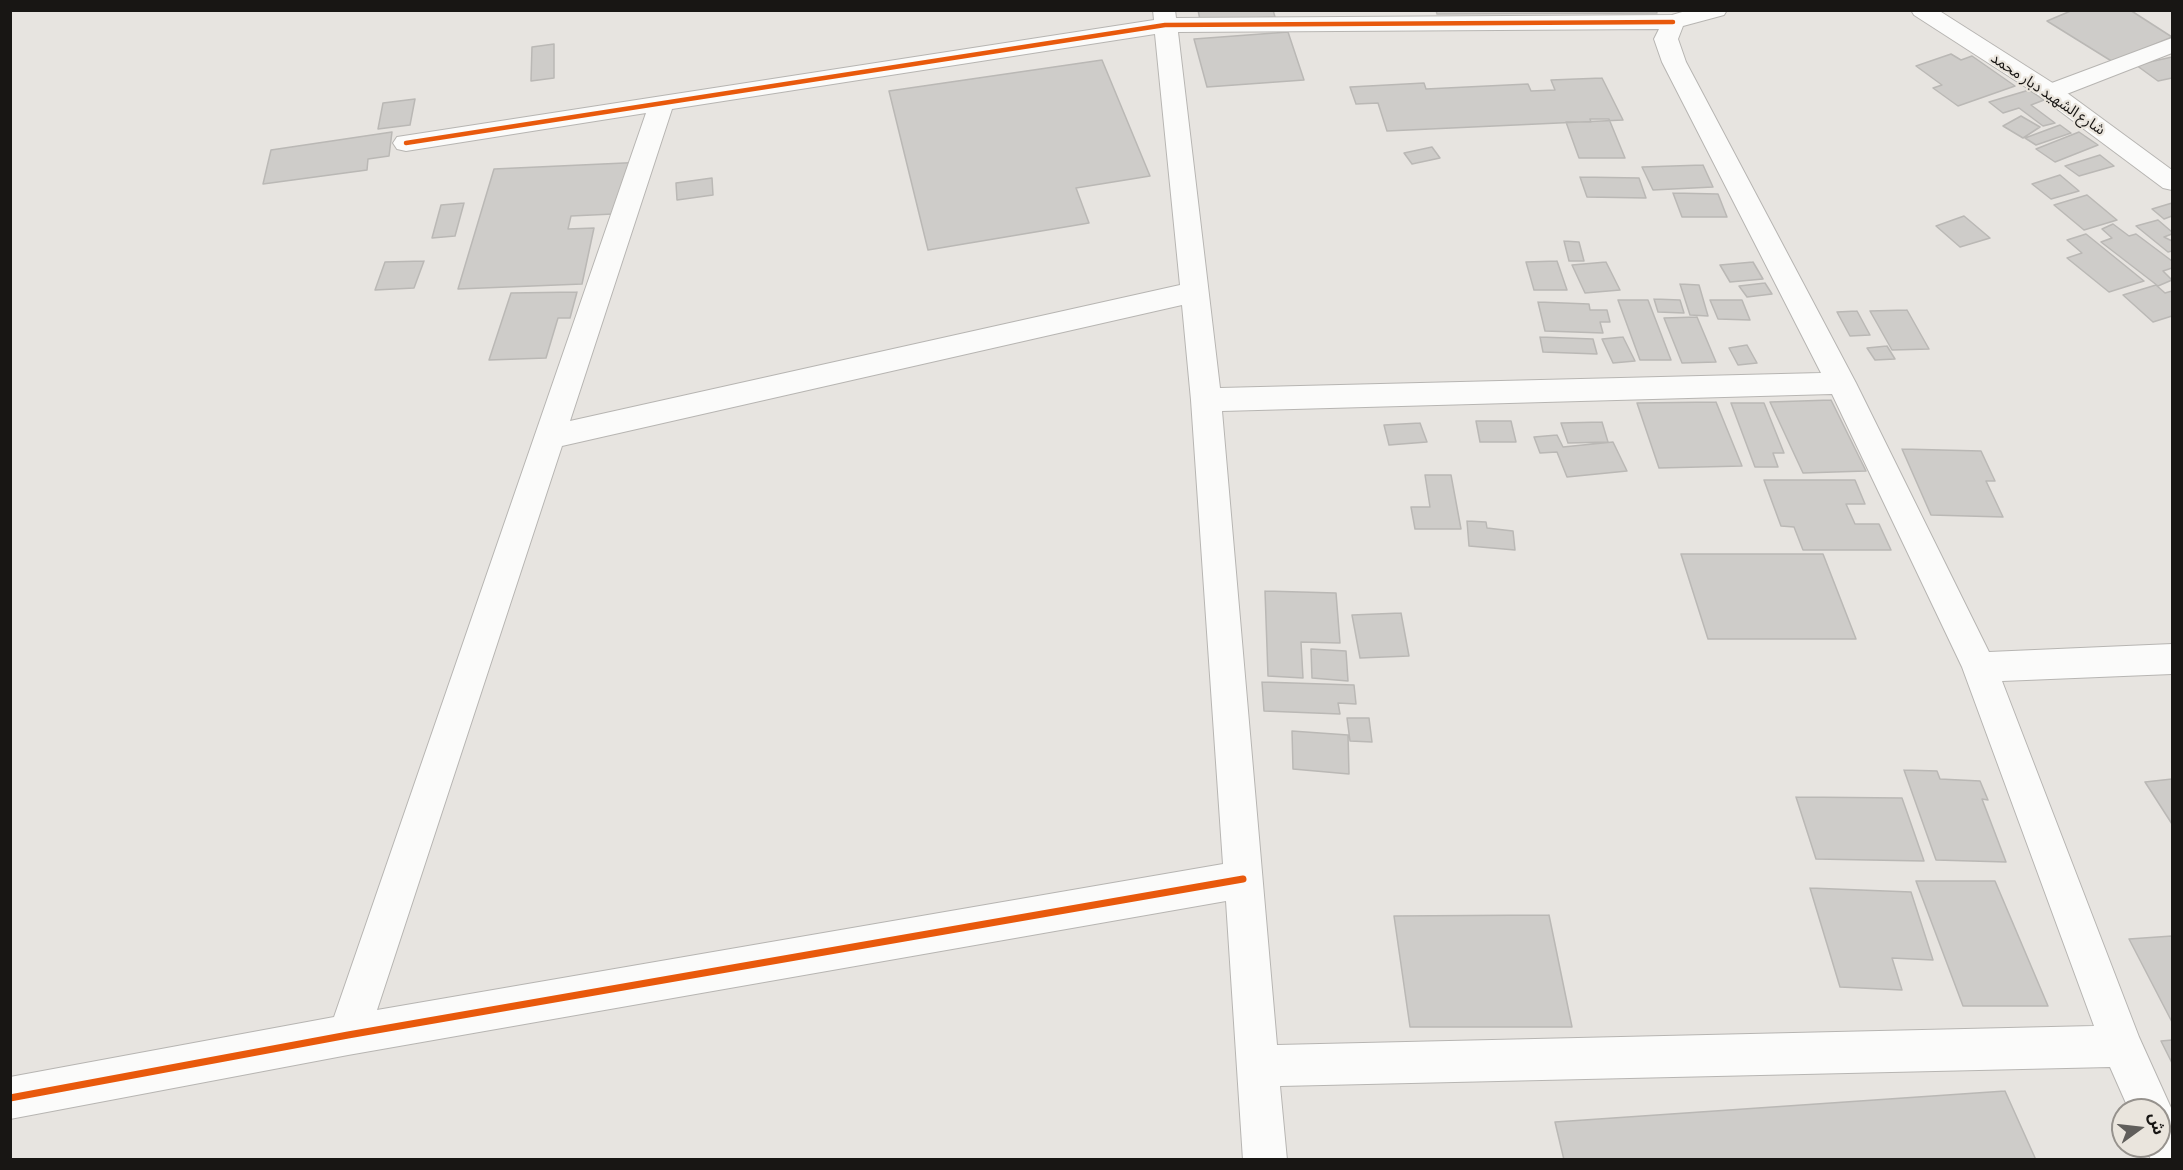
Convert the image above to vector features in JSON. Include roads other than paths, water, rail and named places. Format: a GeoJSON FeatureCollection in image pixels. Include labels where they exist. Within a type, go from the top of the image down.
{"type":"FeatureCollection","features":[{"type":"Feature","properties":{"kind":"street"},"geometry":{"type":"LineString","coordinates":[[406,143],[662,104],[1165,18],[1673,22],[1716,10]]}},
{"type":"Feature","properties":{"kind":"street","name":"شارع الشهيد دبار محمد"},"geometry":{"type":"LineString","coordinates":[[1922,10],[2050,92],[2172,182]]}},
{"type":"Feature","properties":{"kind":"street"},"geometry":{"type":"LineString","coordinates":[[1165,18],[1206,400],[1265,1160]]}},
{"type":"Feature","properties":{"kind":"street"},"geometry":{"type":"LineString","coordinates":[[1673,22],[1666,39],[1674,62],[1841,383],[1979,667],[2122,1046],[2146,1098]]}},
{"type":"Feature","properties":{"kind":"street"},"geometry":{"type":"LineString","coordinates":[[2050,92],[2172,45]]}},
{"type":"Feature","properties":{"kind":"street"},"geometry":{"type":"LineString","coordinates":[[348,1035],[662,104]]}},
{"type":"Feature","properties":{"kind":"street"},"geometry":{"type":"LineString","coordinates":[[549,437],[1194,292]]}},
{"type":"Feature","properties":{"kind":"street"},"geometry":{"type":"LineString","coordinates":[[1206,400],[1841,383]]}},
{"type":"Feature","properties":{"kind":"street"},"geometry":{"type":"LineString","coordinates":[[1979,667],[2172,659]]}},
{"type":"Feature","properties":{"kind":"street"},"geometry":{"type":"LineString","coordinates":[[10,1098],[348,1035],[1243,879]]}},
{"type":"Feature","properties":{"kind":"street"},"geometry":{"type":"LineString","coordinates":[[1258,1066],[2122,1046]]}}]}
